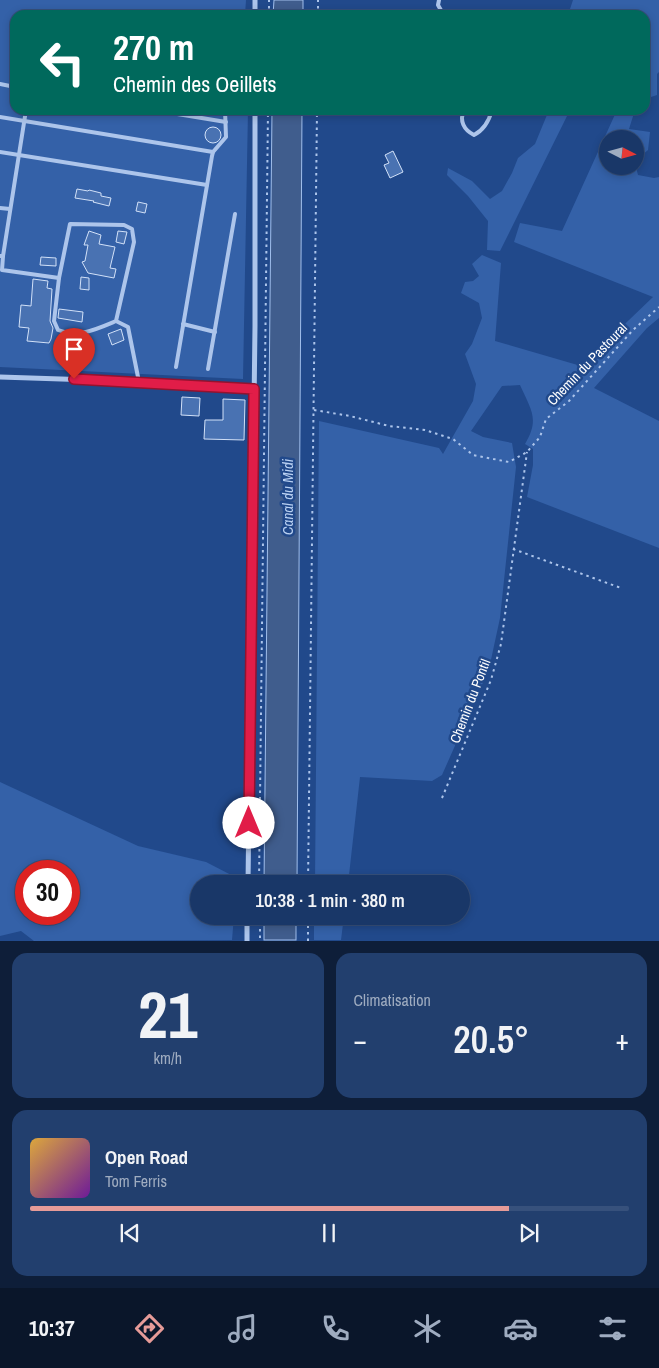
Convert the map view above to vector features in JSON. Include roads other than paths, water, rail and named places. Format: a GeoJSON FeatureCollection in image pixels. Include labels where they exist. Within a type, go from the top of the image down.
{"type":"FeatureCollection","features":[{"type":"Feature","properties":{"kind":"street"},"geometry":{"type":"LineString","coordinates":[[248,875],[255,115]]}},
{"type":"Feature","properties":{"kind":"street"},"geometry":{"type":"LineString","coordinates":[[0,377],[139,382],[254,389]]}},
{"type":"Feature","properties":{"kind":"street"},"geometry":{"type":"LineString","coordinates":[[247,925],[247,940]]}},
{"type":"Feature","properties":{"kind":"lane"},"geometry":{"type":"LineString","coordinates":[[25,115],[1,256],[2,270],[59,278]]}},
{"type":"Feature","properties":{"kind":"lane"},"geometry":{"type":"LineString","coordinates":[[183,115],[226,122]]}},
{"type":"Feature","properties":{"kind":"lane"},"geometry":{"type":"LineString","coordinates":[[176,368],[213,152],[226,137],[225,115]]}},
{"type":"Feature","properties":{"kind":"lane"},"geometry":{"type":"LineString","coordinates":[[462,115],[462,124],[466,132],[474,135],[481,131],[491,115]]}},
{"type":"Feature","properties":{"kind":"lane"},"geometry":{"type":"LineString","coordinates":[[0,118],[213,152]]}},
{"type":"Feature","properties":{"kind":"lane"},"geometry":{"type":"LineString","coordinates":[[0,152],[207,185]]}},
{"type":"Feature","properties":{"kind":"lane"},"geometry":{"type":"LineString","coordinates":[[0,208],[10,209]]}},
{"type":"Feature","properties":{"kind":"lane"},"geometry":{"type":"LineString","coordinates":[[208,369],[235,214]]}},
{"type":"Feature","properties":{"kind":"lane"},"geometry":{"type":"LineString","coordinates":[[116,321],[134,242],[132,229],[124,225],[70,224],[59,278],[54,321],[58,330],[64,332],[89,332],[116,321],[128,327],[139,382]]}},
{"type":"Feature","properties":{"kind":"lane"},"geometry":{"type":"LineString","coordinates":[[183,324],[215,332]]}},
{"type":"Feature","properties":{"kind":"water"},"geometry":{"type":"Polygon","coordinates":[[[274,0],[303,0],[303,10],[273,10],[274,0]]]}},
{"type":"Feature","properties":{"kind":"water","name":"Canal du Midi"},"geometry":{"type":"Polygon","coordinates":[[[272,115],[302,115],[297,875],[264,875],[272,115]]]}},
{"type":"Feature","properties":{"kind":"water"},"geometry":{"type":"Polygon","coordinates":[[[264,925],[296,925],[296,940],[264,940],[264,925]]]}}]}
